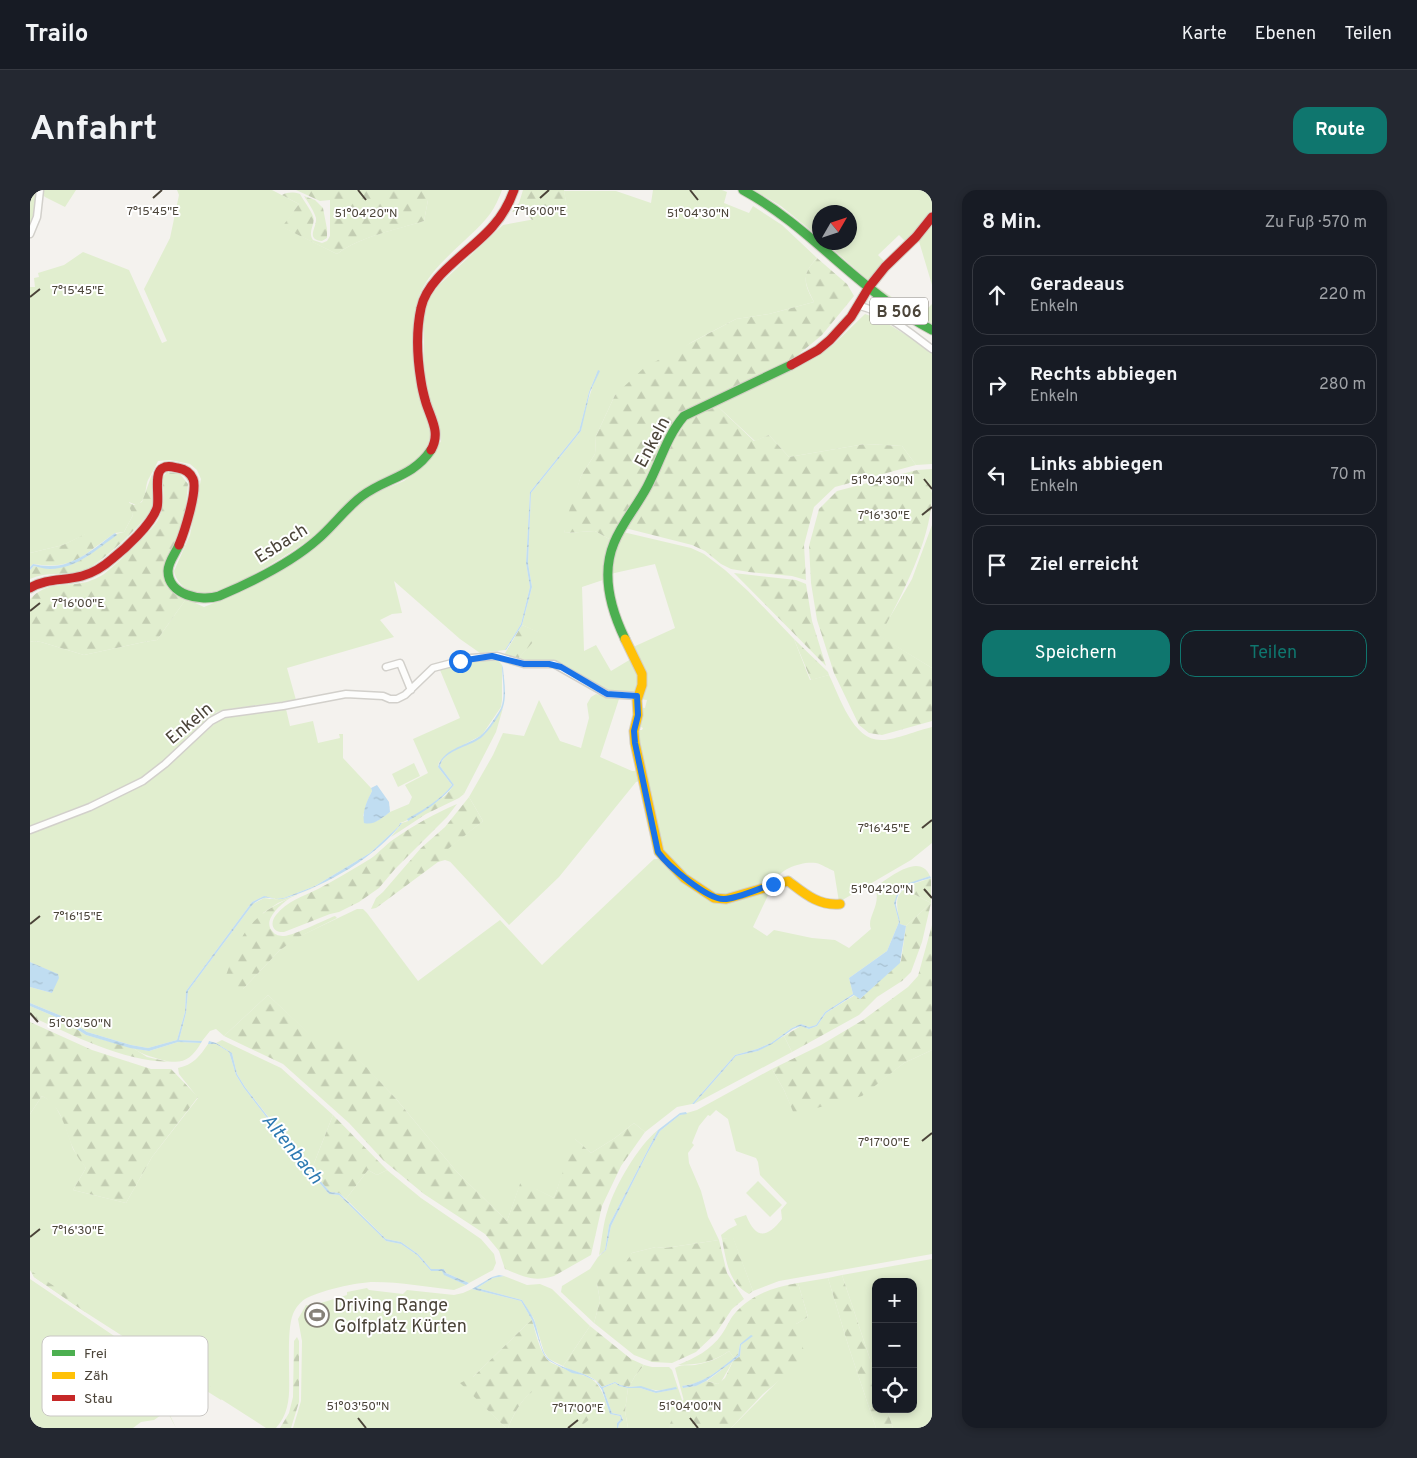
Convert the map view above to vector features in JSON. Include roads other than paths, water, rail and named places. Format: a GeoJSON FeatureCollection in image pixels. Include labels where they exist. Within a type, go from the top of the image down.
{"type":"FeatureCollection","features":[{"type":"Feature","properties":{"kind":"street"},"geometry":{"type":"LineString","coordinates":[[30,234],[37,217],[40,190]]}},
{"type":"Feature","properties":{"kind":"street","name":"Esbach"},"geometry":{"type":"LineString","coordinates":[[30,588],[42,582],[84,576],[109,562],[153,516],[158,500],[156,477],[159,470],[165,468],[186,471],[192,476],[194,483],[184,532],[170,564],[168,575],[181,591],[192,597],[204,599],[216,597],[233,589],[304,550],[318,540],[361,497],[402,477],[418,466],[432,448],[436,435],[420,378],[419,330],[421,306],[437,280],[499,219],[512,198],[514,190]]}},
{"type":"Feature","properties":{"kind":"street","name":"B 506"},"geometry":{"type":"LineString","coordinates":[[743,190],[768,204],[801,228],[901,312],[932,330]]}},
{"type":"Feature","properties":{"kind":"street","name":"Enkeln"},"geometry":{"type":"LineString","coordinates":[[840,904],[833,906],[821,904],[788,881],[726,899],[716,899],[667,863],[658,852],[635,743],[634,731],[638,715],[637,696],[642,684],[642,674],[621,631],[612,606],[608,563],[614,542],[648,486],[673,430],[684,416],[818,350],[841,329],[860,306],[869,287],[885,267],[916,237],[932,217]]}},
{"type":"Feature","properties":{"kind":"street"},"geometry":{"type":"LineString","coordinates":[[860,306],[877,311],[932,349]]}},
{"type":"Feature","properties":{"kind":"street","name":"Enkeln"},"geometry":{"type":"LineString","coordinates":[[30,830],[90,807],[143,781],[165,764],[211,721],[224,714],[274,708],[346,694],[383,696],[396,700],[411,690],[433,668],[471,658],[492,656],[524,664],[549,664],[557,666],[607,694],[637,696]]}},
{"type":"Feature","properties":{"kind":"street"},"geometry":{"type":"LineString","coordinates":[[386,667],[400,664],[411,690]]}},
{"type":"Feature","properties":{"kind":"water"},"geometry":{"type":"Polygon","coordinates":[[[598,370],[600,371],[590,392],[581,431],[531,493],[528,563],[532,587],[522,625],[505,650],[521,624],[530,587],[526,563],[530,492],[579,431],[589,392],[598,370]]]}},
{"type":"Feature","properties":{"kind":"water"},"geometry":{"type":"Polygon","coordinates":[[[115,533],[117,535],[94,552],[69,566],[48,569],[34,566],[30,570],[33,564],[58,565],[76,560],[115,533]]]}},
{"type":"Feature","properties":{"kind":"water"},"geometry":{"type":"Polygon","coordinates":[[[502,665],[505,698],[500,713],[483,736],[452,752],[443,760],[440,766],[454,785],[433,805],[408,821],[407,819],[437,800],[452,785],[438,767],[440,761],[456,748],[483,734],[501,708],[503,698],[502,665]]]}},
{"type":"Feature","properties":{"kind":"water"},"geometry":{"type":"Polygon","coordinates":[[[377,785],[389,802],[390,812],[375,822],[364,823],[364,810],[372,791],[371,788],[377,785]]]}},
{"type":"Feature","properties":{"kind":"water"},"geometry":{"type":"Polygon","coordinates":[[[402,823],[379,847],[334,878],[318,886],[286,898],[276,899],[284,898],[315,886],[370,853],[402,823]]]}},
{"type":"Feature","properties":{"kind":"water"},"geometry":{"type":"Polygon","coordinates":[[[930,876],[931,878],[914,883],[899,893],[896,905],[900,924],[906,926],[900,963],[860,999],[854,995],[826,1013],[817,1026],[809,1029],[801,1026],[758,1051],[736,1056],[692,1104],[735,1055],[771,1043],[792,1028],[801,1024],[809,1027],[816,1025],[825,1012],[853,994],[849,978],[887,951],[899,922],[894,903],[898,891],[906,884],[930,876]]]}},
{"type":"Feature","properties":{"kind":"water"},"geometry":{"type":"Polygon","coordinates":[[[264,896],[276,899],[264,898],[253,904],[188,991],[186,1013],[179,1040],[202,1041],[201,1043],[178,1042],[149,1051],[130,1048],[86,1035],[63,1020],[30,1006],[30,1003],[64,1017],[87,1032],[131,1045],[148,1048],[177,1040],[185,1012],[186,991],[252,902],[264,896]]]}},
{"type":"Feature","properties":{"kind":"water"},"geometry":{"type":"Polygon","coordinates":[[[30,962],[58,974],[59,978],[52,993],[30,987],[30,962]]]}},
{"type":"Feature","properties":{"kind":"water"},"geometry":{"type":"Polygon","coordinates":[[[209,1041],[216,1043],[232,1053],[237,1074],[245,1087],[296,1153],[330,1192],[339,1193],[386,1239],[401,1242],[418,1254],[431,1269],[444,1269],[446,1273],[469,1283],[466,1285],[444,1275],[442,1271],[431,1271],[417,1255],[401,1244],[386,1241],[339,1195],[329,1194],[295,1154],[244,1088],[236,1075],[229,1052],[216,1044],[208,1044],[209,1041]]]}},
{"type":"Feature","properties":{"kind":"water"},"geometry":{"type":"Polygon","coordinates":[[[686,1112],[687,1114],[680,1115],[660,1131],[611,1226],[606,1250],[598,1257],[605,1250],[609,1225],[658,1130],[680,1113],[686,1112]]]}},
{"type":"Feature","properties":{"kind":"water"},"geometry":{"type":"Polygon","coordinates":[[[504,1276],[493,1278],[477,1288],[522,1300],[534,1320],[547,1357],[557,1364],[585,1375],[596,1381],[583,1375],[572,1373],[548,1360],[543,1353],[532,1320],[521,1301],[472,1289],[492,1277],[504,1276]]]}},
{"type":"Feature","properties":{"kind":"water"},"geometry":{"type":"Polygon","coordinates":[[[751,1335],[753,1336],[741,1345],[740,1356],[706,1381],[696,1386],[683,1388],[682,1386],[698,1382],[712,1375],[738,1355],[740,1344],[751,1335]]]}},
{"type":"Feature","properties":{"kind":"water"},"geometry":{"type":"Polygon","coordinates":[[[596,1381],[602,1387],[615,1382],[629,1387],[641,1386],[656,1391],[676,1387],[677,1389],[656,1393],[640,1388],[628,1388],[619,1386],[615,1383],[603,1388],[612,1413],[621,1415],[623,1420],[617,1428],[617,1423],[621,1419],[620,1416],[610,1414],[602,1390],[596,1381]]]}},
{"type":"Feature","properties":{"kind":"place","name":"Driving Range Golfplatz Kürten"},"geometry":{"type":"Point","coordinates":[317,1315]}},
{"type":"Feature","properties":{"kind":"water label","name":"Altenbach"},"geometry":{"type":"Point","coordinates":[293,1148]}}]}
